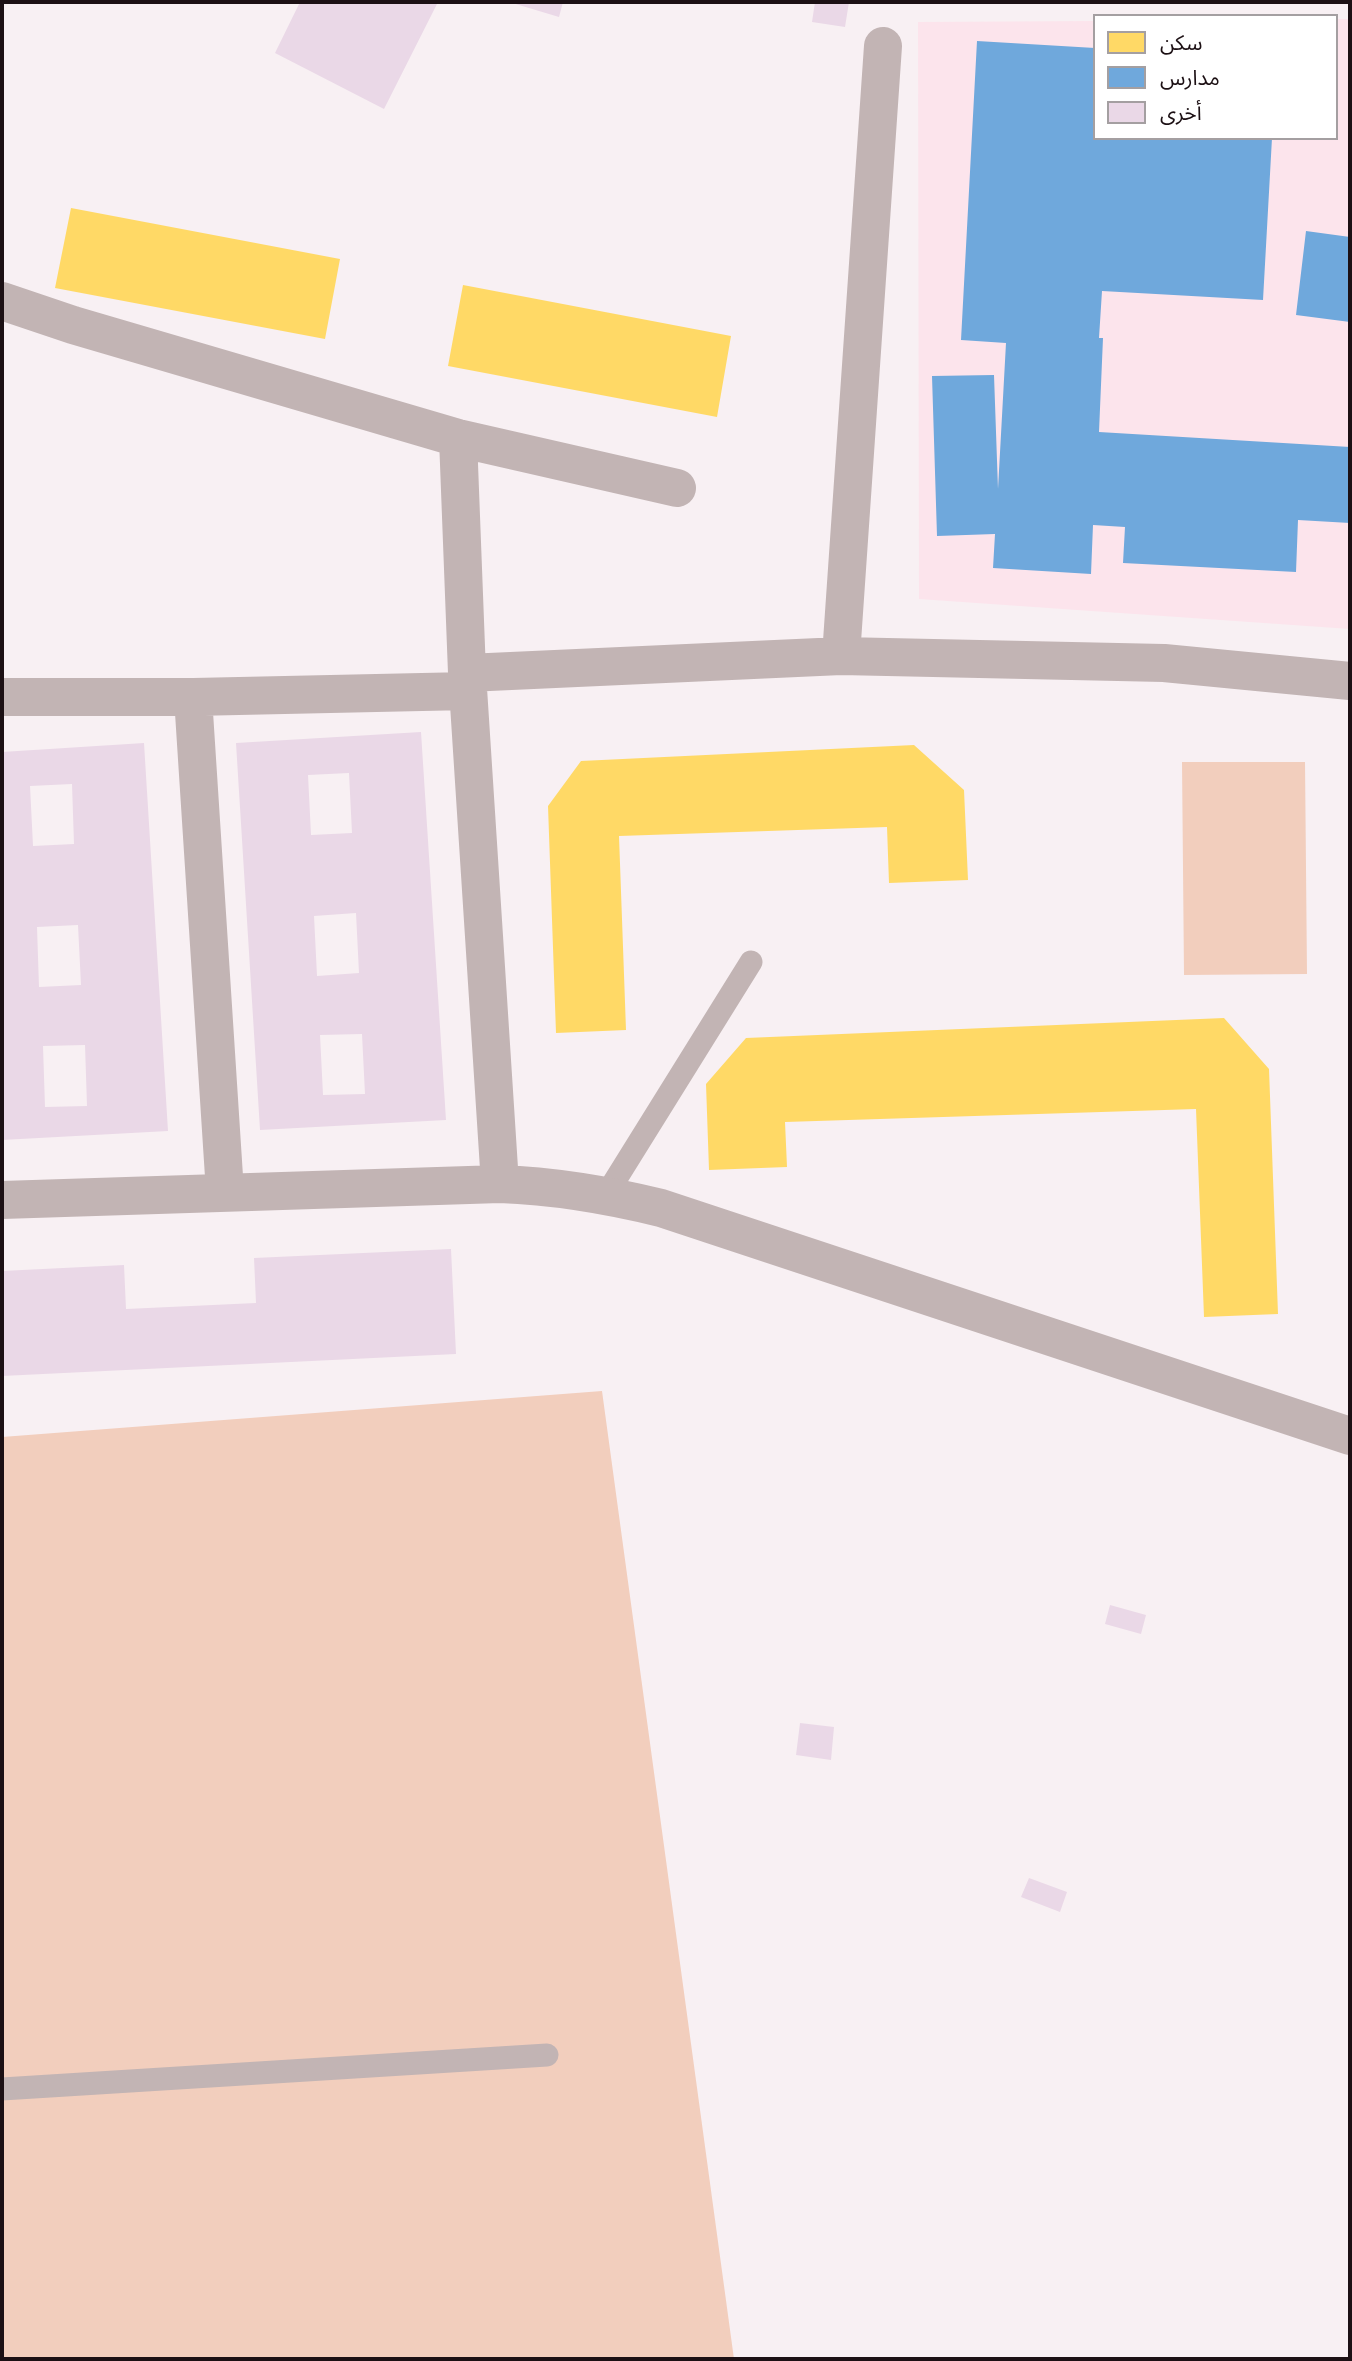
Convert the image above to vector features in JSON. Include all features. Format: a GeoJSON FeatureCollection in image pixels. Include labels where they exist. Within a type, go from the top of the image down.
{"type":"FeatureCollection","features":[{"type":"Feature","properties":{"kind":"street"},"geometry":{"type":"LineString","coordinates":[[841,656],[883,46]]}},
{"type":"Feature","properties":{"kind":"street"},"geometry":{"type":"LineString","coordinates":[[2,301],[73,325],[457,438],[677,488]]}},
{"type":"Feature","properties":{"kind":"street"},"geometry":{"type":"LineString","coordinates":[[457,438],[467,682],[500,1184]]}},
{"type":"Feature","properties":{"kind":"street"},"geometry":{"type":"LineString","coordinates":[[2,697],[193,697],[467,682],[841,656],[1164,663],[1350,681]]}},
{"type":"Feature","properties":{"kind":"street"},"geometry":{"type":"LineString","coordinates":[[193,697],[225,1192]]}},
{"type":"Feature","properties":{"kind":"street"},"geometry":{"type":"LineString","coordinates":[[2,1200],[500,1184],[606,1195],[661,1208],[1350,1436]]}},
{"type":"Feature","properties":{"kind":"lane"},"geometry":{"type":"LineString","coordinates":[[606,1195],[751,962]]}},
{"type":"Feature","properties":{"kind":"lane"},"geometry":{"type":"LineString","coordinates":[[2,2089],[547,2055]]}},
{"type":"Feature","properties":{"kind":"shaded area"},"geometry":{"type":"Polygon","coordinates":[[[1338,19],[1350,19],[1350,629],[919,599],[918,22],[1093,21],[1093,140],[1338,140],[1338,19]]]}},
{"type":"Feature","properties":{"kind":"shaded area"},"geometry":{"type":"Polygon","coordinates":[[[1182,762],[1305,762],[1307,974],[1184,975],[1182,762]]]}},
{"type":"Feature","properties":{"kind":"shaded area"},"geometry":{"type":"Polygon","coordinates":[[[602,1391],[734,2359],[2,2359],[2,1437],[602,1391]]]}},
{"type":"Feature","properties":{"kind":"building: سكن"},"geometry":{"type":"Polygon","coordinates":[[[71,208],[340,259],[325,339],[55,288],[71,208]]]}},
{"type":"Feature","properties":{"kind":"building: سكن"},"geometry":{"type":"Polygon","coordinates":[[[463,285],[731,336],[717,417],[448,366],[463,285]]]}},
{"type":"Feature","properties":{"kind":"building: سكن"},"geometry":{"type":"Polygon","coordinates":[[[914,745],[964,790],[968,880],[889,883],[887,827],[619,836],[626,1030],[556,1033],[548,806],[581,761],[914,745]]]}},
{"type":"Feature","properties":{"kind":"building: سكن"},"geometry":{"type":"Polygon","coordinates":[[[1224,1018],[1269,1069],[1278,1314],[1204,1317],[1196,1109],[785,1122],[787,1167],[709,1170],[706,1084],[746,1038],[1224,1018]]]}},
{"type":"Feature","properties":{"kind":"building: مدارس"},"geometry":{"type":"Polygon","coordinates":[[[977,41],[1093,48],[1093,140],[1272,140],[1263,300],[1102,291],[1099,432],[1350,447],[1350,523],[1298,520],[1296,572],[1123,563],[1125,527],[1093,525],[1091,574],[993,568],[995,534],[937,536],[932,376],[994,375],[998,489],[1006,343],[961,340],[977,41]]]}},
{"type":"Feature","properties":{"kind":"building: مدارس"},"geometry":{"type":"Polygon","coordinates":[[[1306,231],[1350,237],[1350,322],[1296,315],[1306,231]]]}},
{"type":"Feature","properties":{"kind":"building: أخرى"},"geometry":{"type":"Polygon","coordinates":[[[300,2],[438,2],[384,109],[275,53],[300,2]]]}},
{"type":"Feature","properties":{"kind":"building: أخرى"},"geometry":{"type":"Polygon","coordinates":[[[509,2],[563,2],[559,17],[509,2]]]}},
{"type":"Feature","properties":{"kind":"building: أخرى"},"geometry":{"type":"Polygon","coordinates":[[[815,2],[849,2],[845,27],[812,22],[815,2]]]}},
{"type":"Feature","properties":{"kind":"building: أخرى"},"geometry":{"type":"Polygon","coordinates":[[[421,732],[446,1120],[260,1130],[236,743],[421,732]],[[349,773],[308,775],[311,835],[352,833],[349,773]],[[356,913],[314,916],[317,976],[359,973],[356,913]],[[362,1034],[320,1035],[323,1095],[365,1094],[362,1034]]]}},
{"type":"Feature","properties":{"kind":"building: أخرى"},"geometry":{"type":"Polygon","coordinates":[[[144,743],[168,1131],[2,1140],[2,752],[144,743]],[[72,784],[30,786],[33,846],[74,844],[72,784]],[[78,925],[37,927],[39,987],[81,985],[78,925]],[[85,1045],[43,1046],[45,1107],[87,1106],[85,1045]]]}},
{"type":"Feature","properties":{"kind":"building: أخرى"},"geometry":{"type":"Polygon","coordinates":[[[451,1249],[456,1354],[2,1376],[2,1271],[124,1265],[126,1309],[256,1303],[254,1258],[451,1249]]]}},
{"type":"Feature","properties":{"kind":"building: أخرى"},"geometry":{"type":"Polygon","coordinates":[[[1110,1605],[1146,1615],[1141,1634],[1105,1624],[1110,1605]]]}},
{"type":"Feature","properties":{"kind":"building: أخرى"},"geometry":{"type":"Polygon","coordinates":[[[800,1723],[834,1727],[831,1760],[796,1755],[800,1723]]]}},
{"type":"Feature","properties":{"kind":"building: أخرى"},"geometry":{"type":"Polygon","coordinates":[[[1029,1878],[1067,1892],[1060,1912],[1021,1897],[1029,1878]]]}}]}
